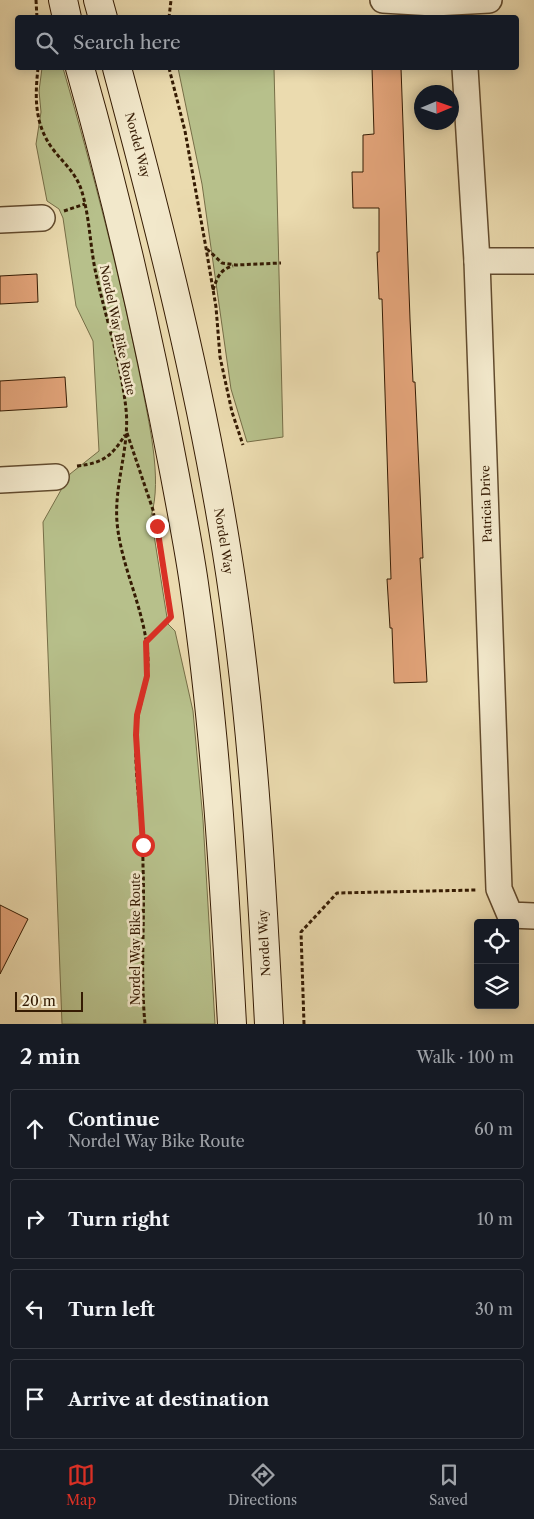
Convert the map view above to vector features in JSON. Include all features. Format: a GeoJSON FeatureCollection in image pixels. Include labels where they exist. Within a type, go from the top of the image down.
{"type":"FeatureCollection","features":[{"type":"Feature","properties":{"kind":"main road"},"geometry":{"type":"LineString","coordinates":[[63,0],[66,15]]}},
{"type":"Feature","properties":{"kind":"main road"},"geometry":{"type":"LineString","coordinates":[[98,0],[102,15]]}},
{"type":"Feature","properties":{"kind":"main road"},"geometry":{"type":"LineString","coordinates":[[81,70],[106,158],[142,313],[163,412],[195,590],[216,775],[232,1024]]}},
{"type":"Feature","properties":{"kind":"main road","name":"Nordel Way"},"geometry":{"type":"LineString","coordinates":[[118,70],[178,306],[205,432],[227,556],[254,774],[268,1024]]}},
{"type":"Feature","properties":{"kind":"street"},"geometry":{"type":"LineString","coordinates":[[383,0],[462,10],[489,0]]}},
{"type":"Feature","properties":{"kind":"street","name":"Patricia Drive"},"geometry":{"type":"LineString","coordinates":[[465,70],[478,261],[499,889],[510,915],[534,916]]}},
{"type":"Feature","properties":{"kind":"street"},"geometry":{"type":"LineString","coordinates":[[0,220],[42,218]]}},
{"type":"Feature","properties":{"kind":"street"},"geometry":{"type":"LineString","coordinates":[[478,261],[534,261]]}},
{"type":"Feature","properties":{"kind":"street"},"geometry":{"type":"LineString","coordinates":[[0,480],[56,477]]}},
{"type":"Feature","properties":{"kind":"path"},"geometry":{"type":"LineString","coordinates":[[36,0],[37,15]]}},
{"type":"Feature","properties":{"kind":"path"},"geometry":{"type":"LineString","coordinates":[[169,15],[171,0]]}},
{"type":"Feature","properties":{"kind":"path","name":"Nordel Way Bike Route"},"geometry":{"type":"LineString","coordinates":[[38,70],[35,94],[37,117],[52,147],[74,172],[85,204],[95,267],[122,382],[126,432],[118,484],[117,523],[146,642],[147,676],[137,715],[136,735],[144,867],[141,942],[145,1024]]}},
{"type":"Feature","properties":{"kind":"path"},"geometry":{"type":"LineString","coordinates":[[170,70],[187,140],[206,248],[220,357],[232,412],[243,445]]}},
{"type":"Feature","properties":{"kind":"path"},"geometry":{"type":"LineString","coordinates":[[206,248],[222,264],[281,263]]}},
{"type":"Feature","properties":{"kind":"path"},"geometry":{"type":"LineString","coordinates":[[212,291],[218,276],[224,268],[236,265]]}},
{"type":"Feature","properties":{"kind":"path"},"geometry":{"type":"LineString","coordinates":[[56,477],[76,466],[102,460],[114,452],[126,432]]}},
{"type":"Feature","properties":{"kind":"path"},"geometry":{"type":"LineString","coordinates":[[126,432],[154,510],[171,617],[146,642]]}},
{"type":"Feature","properties":{"kind":"path"},"geometry":{"type":"LineString","coordinates":[[304,1024],[302,932],[337,893],[476,890]]}},
{"type":"Feature","properties":{"kind":"green space"},"geometry":{"type":"Polygon","coordinates":[[[42,70],[64,70],[115,263],[147,413],[155,467],[154,501],[151,516],[168,624],[175,631],[193,711],[203,820],[215,1024],[62,1024],[43,522],[70,474],[99,451],[93,341],[76,306],[63,218],[59,209],[47,201],[36,144],[41,112],[39,91],[42,70]]]}},
{"type":"Feature","properties":{"kind":"green space"},"geometry":{"type":"Polygon","coordinates":[[[178,70],[274,70],[283,437],[247,442],[231,389],[202,184],[178,70]]]}},
{"type":"Feature","properties":{"kind":"building"},"geometry":{"type":"Polygon","coordinates":[[[372,70],[401,70],[410,319],[413,382],[415,382],[423,558],[420,558],[427,682],[394,683],[392,628],[390,628],[387,579],[391,579],[382,299],[379,299],[377,252],[379,252],[379,208],[353,208],[352,172],[363,172],[363,135],[374,134],[372,70]]]}},
{"type":"Feature","properties":{"kind":"building"},"geometry":{"type":"Polygon","coordinates":[[[37,274],[38,302],[0,304],[0,276],[37,274]]]}},
{"type":"Feature","properties":{"kind":"building"},"geometry":{"type":"Polygon","coordinates":[[[65,377],[67,407],[0,411],[0,381],[65,377]]]}},
{"type":"Feature","properties":{"kind":"building"},"geometry":{"type":"Polygon","coordinates":[[[0,905],[28,919],[0,974],[0,905]]]}},
{"type":"Feature","properties":{"kind":"route"},"geometry":{"type":"LineString","coordinates":[[143,845],[137,760],[137,715],[147,676],[146,642],[171,617],[157,526]]}}]}
